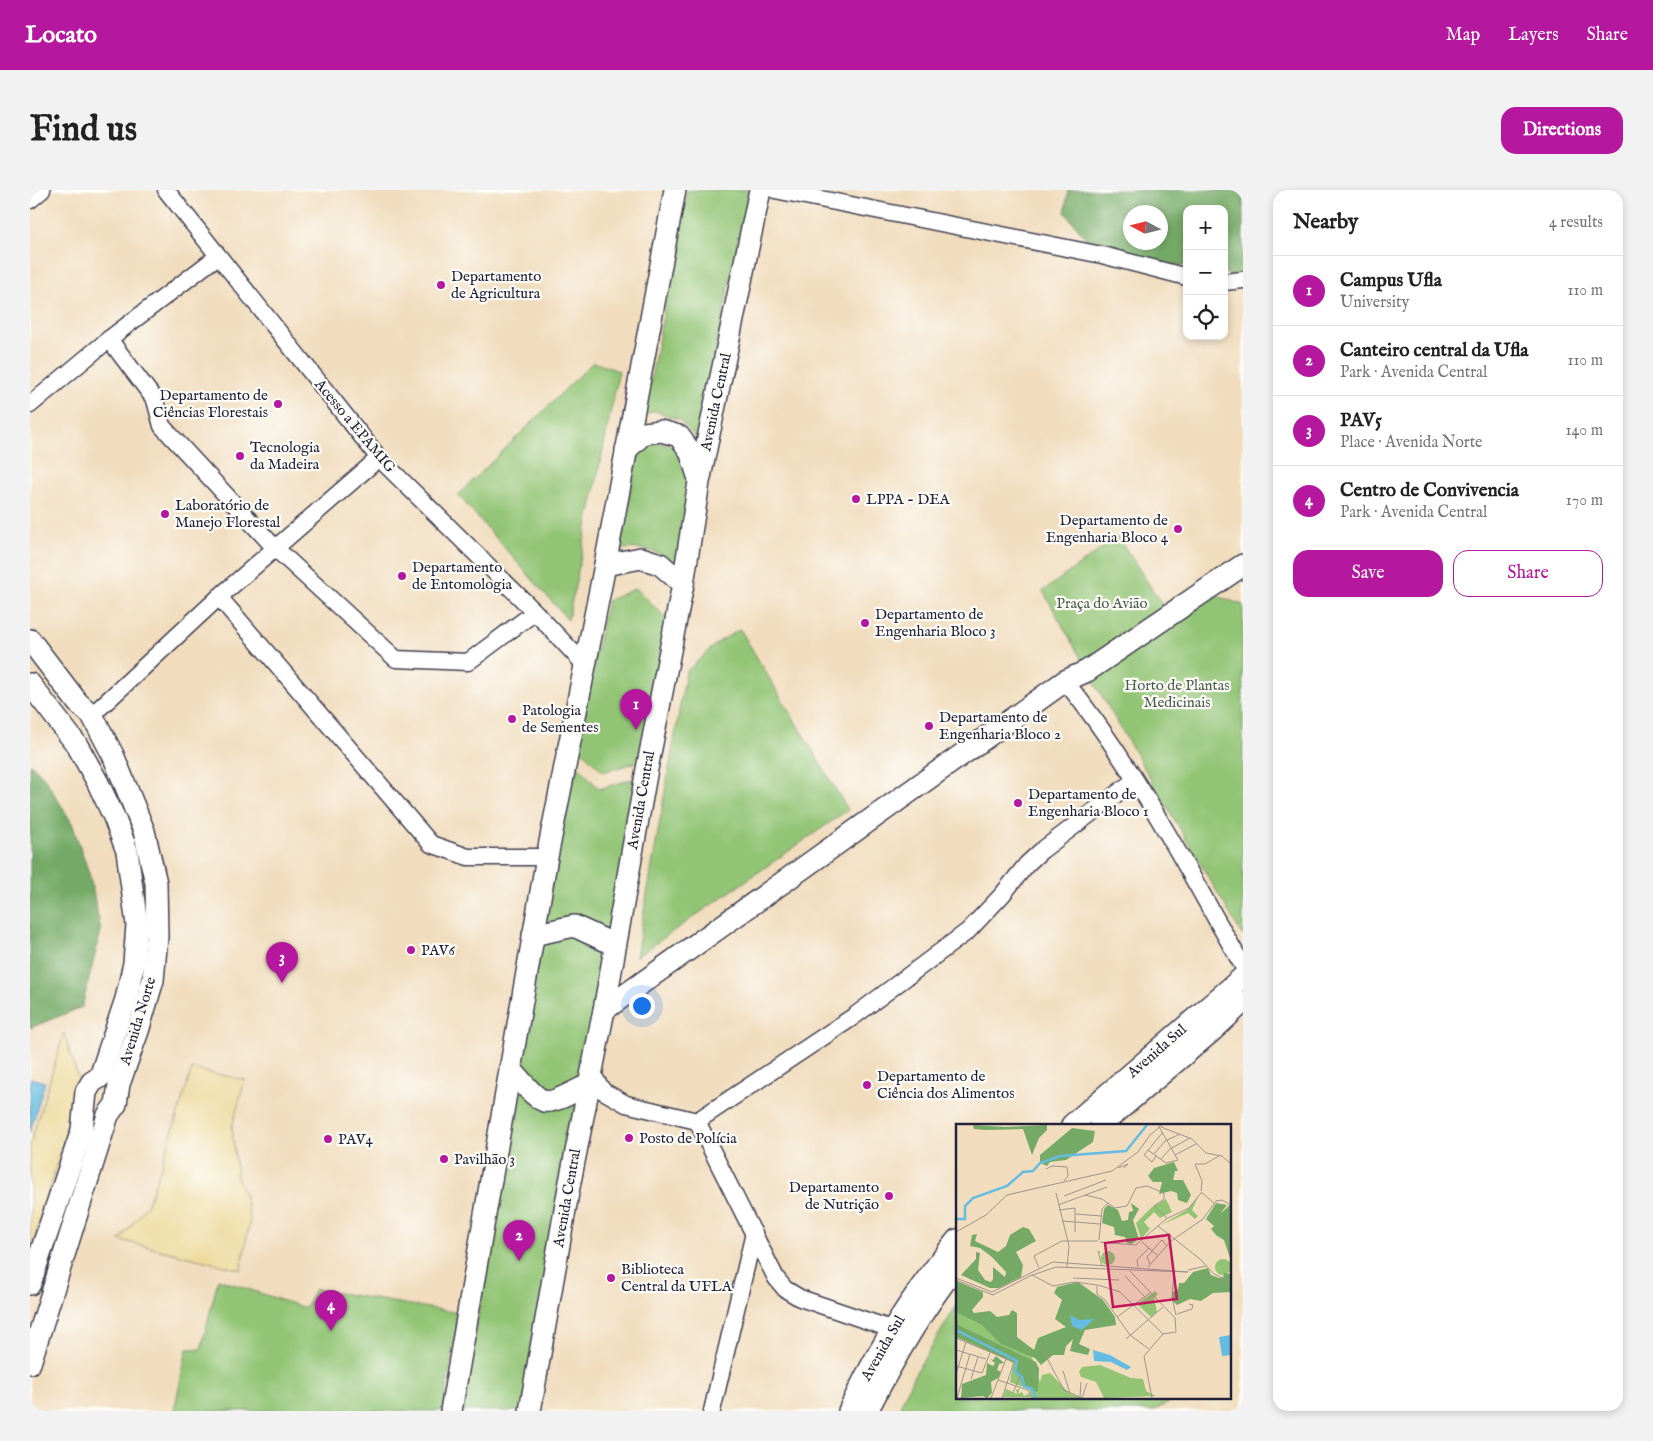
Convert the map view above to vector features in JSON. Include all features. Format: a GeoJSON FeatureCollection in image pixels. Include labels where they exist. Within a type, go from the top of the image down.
{"type":"FeatureCollection","features":[{"type":"Feature","properties":{"kind":"street"},"geometry":{"type":"LineString","coordinates":[[30,200],[42,190]]}},
{"type":"Feature","properties":{"kind":"street","name":"Acesso a EPAMIG"},"geometry":{"type":"LineString","coordinates":[[166,190],[379,458],[535,612],[585,665]]}},
{"type":"Feature","properties":{"kind":"street"},"geometry":{"type":"LineString","coordinates":[[451,1411],[547,857],[676,190]]}},
{"type":"Feature","properties":{"kind":"street","name":"Avenida Central"},"geometry":{"type":"LineString","coordinates":[[530,1411],[568,1187],[604,1010],[647,769],[683,584],[699,482],[760,190]]}},
{"type":"Feature","properties":{"kind":"street"},"geometry":{"type":"LineString","coordinates":[[775,190],[1102,255],[1183,276]]}},
{"type":"Feature","properties":{"kind":"street"},"geometry":{"type":"LineString","coordinates":[[30,405],[109,339],[218,256]]}},
{"type":"Feature","properties":{"kind":"street"},"geometry":{"type":"LineString","coordinates":[[1228,282],[1243,280]]}},
{"type":"Feature","properties":{"kind":"street"},"geometry":{"type":"LineString","coordinates":[[109,339],[155,400],[162,426],[275,548],[396,659],[468,662],[535,612]]}},
{"type":"Feature","properties":{"kind":"street"},"geometry":{"type":"LineString","coordinates":[[626,450],[644,433],[661,431],[679,436],[690,451],[699,482]]}},
{"type":"Feature","properties":{"kind":"street"},"geometry":{"type":"LineString","coordinates":[[90,716],[219,597],[379,458]]}},
{"type":"Feature","properties":{"kind":"street"},"geometry":{"type":"LineString","coordinates":[[605,565],[641,558],[660,564],[683,584]]}},
{"type":"Feature","properties":{"kind":"street"},"geometry":{"type":"LineString","coordinates":[[604,1010],[1066,681],[1087,671],[1243,565]]}},
{"type":"Feature","properties":{"kind":"street"},"geometry":{"type":"LineString","coordinates":[[219,597],[431,844],[468,857],[547,857]]}},
{"type":"Feature","properties":{"kind":"street","name":"Avenida Norte"},"geometry":{"type":"LineString","coordinates":[[30,640],[90,716],[113,755],[144,831],[156,883],[157,937],[153,980],[138,1031],[119,1084],[116,1104],[108,1115],[30,1363]]}},
{"type":"Feature","properties":{"kind":"street"},"geometry":{"type":"LineString","coordinates":[[1066,681],[1135,780],[1243,966]]}},
{"type":"Feature","properties":{"kind":"street","name":"Avenida Norte"},"geometry":{"type":"LineString","coordinates":[[30,684],[45,705],[62,723],[77,745],[114,817],[127,851],[136,925],[134,963],[126,999],[100,1077],[92,1082],[86,1092],[82,1130],[30,1284]]}},
{"type":"Feature","properties":{"kind":"street"},"geometry":{"type":"LineString","coordinates":[[62,723],[67,709],[90,716]]}},
{"type":"Feature","properties":{"kind":"street"},"geometry":{"type":"LineString","coordinates":[[77,745],[92,743],[90,716]]}},
{"type":"Feature","properties":{"kind":"street"},"geometry":{"type":"LineString","coordinates":[[510,1068],[537,1096],[545,1101],[554,1100],[589,1079],[603,1091],[626,1104],[698,1121],[853,1017],[968,931],[1002,895],[1027,864],[1041,851],[1135,780]]}},
{"type":"Feature","properties":{"kind":"street"},"geometry":{"type":"LineString","coordinates":[[533,935],[574,926],[616,945]]}},
{"type":"Feature","properties":{"kind":"street","name":"Avenida Sul"},"geometry":{"type":"LineString","coordinates":[[1073,1124],[1243,978]]}},
{"type":"Feature","properties":{"kind":"street","name":"Avenida Sul"},"geometry":{"type":"LineString","coordinates":[[1101,1124],[1213,1030],[1243,1002]]}},
{"type":"Feature","properties":{"kind":"street"},"geometry":{"type":"LineString","coordinates":[[100,1077],[107,1079],[118,1092]]}},
{"type":"Feature","properties":{"kind":"street"},"geometry":{"type":"LineString","coordinates":[[85,1108],[94,1115],[108,1115]]}},
{"type":"Feature","properties":{"kind":"street"},"geometry":{"type":"LineString","coordinates":[[698,1121],[776,1278],[785,1288],[800,1298],[900,1332]]}},
{"type":"Feature","properties":{"kind":"street"},"geometry":{"type":"LineString","coordinates":[[712,1411],[754,1232]]}},
{"type":"Feature","properties":{"kind":"street","name":"Avenida Sul"},"geometry":{"type":"LineString","coordinates":[[867,1411],[900,1332],[934,1269],[956,1241]]}},
{"type":"Feature","properties":{"kind":"street","name":"Avenida Sul"},"geometry":{"type":"LineString","coordinates":[[849,1411],[858,1390],[900,1332],[956,1266]]}},
{"type":"Feature","properties":{"kind":"green space"},"geometry":{"type":"Polygon","coordinates":[[[687,190],[749,190],[697,439],[680,420],[655,411],[644,415],[687,190]]]}},
{"type":"Feature","properties":{"kind":"green space"},"geometry":{"type":"Polygon","coordinates":[[[1068,190],[1243,190],[1243,280],[1228,274],[1228,205],[1183,205],[1183,266],[1099,255],[1065,212],[1068,190]]]}},
{"type":"Feature","properties":{"kind":"green space"},"geometry":{"type":"Polygon","coordinates":[[[593,362],[619,371],[568,620],[458,495],[593,362]]]}},
{"type":"Feature","properties":{"kind":"green space"},"geometry":{"type":"Polygon","coordinates":[[[655,442],[678,447],[692,488],[677,564],[663,555],[650,550],[619,549],[637,456],[655,442]]]}},
{"type":"Feature","properties":{"kind":"green space","name":"Praça do Avião"},"geometry":{"type":"Polygon","coordinates":[[[1118,537],[1167,612],[1086,667],[1043,591],[1118,537]]]}},
{"type":"Feature","properties":{"kind":"green space"},"geometry":{"type":"Polygon","coordinates":[[[636,588],[667,619],[641,761],[603,772],[576,745],[607,601],[636,588]]]}},
{"type":"Feature","properties":{"kind":"green space","name":"Horto de Plantas Medicinais"},"geometry":{"type":"Polygon","coordinates":[[[1209,593],[1243,605],[1243,936],[1087,671],[1209,593]]]}},
{"type":"Feature","properties":{"kind":"green space"},"geometry":{"type":"Polygon","coordinates":[[[740,629],[848,810],[636,957],[686,672],[717,643],[740,629]]]}},
{"type":"Feature","properties":{"kind":"green space"},"geometry":{"type":"Polygon","coordinates":[[[572,759],[599,789],[639,777],[612,937],[543,928],[572,759]]]}},
{"type":"Feature","properties":{"kind":"green space"},"geometry":{"type":"Polygon","coordinates":[[[30,763],[45,779],[72,823],[90,876],[101,931],[82,1007],[30,1028],[30,763]]]}},
{"type":"Feature","properties":{"kind":"green space"},"geometry":{"type":"Polygon","coordinates":[[[581,934],[609,949],[582,1081],[544,1096],[519,1067],[541,942],[581,934]]]}},
{"type":"Feature","properties":{"kind":"green space"},"geometry":{"type":"Polygon","coordinates":[[[515,1084],[544,1110],[581,1094],[522,1411],[463,1411],[515,1084]]]}},
{"type":"Feature","properties":{"kind":"green space"},"geometry":{"type":"Polygon","coordinates":[[[218,1279],[305,1308],[315,1289],[459,1313],[443,1411],[174,1411],[187,1349],[201,1349],[218,1279]]]}},
{"type":"Feature","properties":{"kind":"green space"},"geometry":{"type":"Polygon","coordinates":[[[956,1307],[956,1398],[1178,1398],[1153,1411],[898,1411],[913,1377],[956,1307]]]}},
{"type":"Feature","properties":{"kind":"sand"},"geometry":{"type":"Polygon","coordinates":[[[64,1033],[80,1085],[30,1254],[30,1145],[64,1033]]]}},
{"type":"Feature","properties":{"kind":"sand"},"geometry":{"type":"Polygon","coordinates":[[[192,1069],[245,1080],[232,1127],[237,1177],[244,1194],[250,1219],[241,1270],[120,1240],[147,1205],[192,1069]]]}},
{"type":"Feature","properties":{"kind":"water"},"geometry":{"type":"Polygon","coordinates":[[[30,1078],[45,1082],[30,1132],[30,1078]]]}},
{"type":"Feature","properties":{"kind":"place","name":"Departamento de Agricultura"},"geometry":{"type":"Point","coordinates":[441,285]}},
{"type":"Feature","properties":{"kind":"place","name":"Departamento de Ciências Florestais"},"geometry":{"type":"Point","coordinates":[278,404]}},
{"type":"Feature","properties":{"kind":"place","name":"Tecnologia da Madeira"},"geometry":{"type":"Point","coordinates":[240,456]}},
{"type":"Feature","properties":{"kind":"place","name":"LPPA - DEA"},"geometry":{"type":"Point","coordinates":[856,499]}},
{"type":"Feature","properties":{"kind":"place","name":"Laboratório de Manejo Florestal"},"geometry":{"type":"Point","coordinates":[165,514]}},
{"type":"Feature","properties":{"kind":"place","name":"Departamento de Engenharia Bloco 4"},"geometry":{"type":"Point","coordinates":[1178,529]}},
{"type":"Feature","properties":{"kind":"place","name":"Departamento de Entomologia"},"geometry":{"type":"Point","coordinates":[402,576]}},
{"type":"Feature","properties":{"kind":"place","name":"Departamento de Engenharia Bloco 3"},"geometry":{"type":"Point","coordinates":[865,623]}},
{"type":"Feature","properties":{"kind":"place","name":"Patologia de Sementes"},"geometry":{"type":"Point","coordinates":[512,719]}},
{"type":"Feature","properties":{"kind":"place","name":"Departamento de Engenharia Bloco 2"},"geometry":{"type":"Point","coordinates":[929,726]}},
{"type":"Feature","properties":{"kind":"place","name":"Campus Ufla"},"geometry":{"type":"Point","coordinates":[636,730]}},
{"type":"Feature","properties":{"kind":"place","name":"Departamento de Engenharia Bloco 1"},"geometry":{"type":"Point","coordinates":[1018,803]}},
{"type":"Feature","properties":{"kind":"place","name":"PAV6"},"geometry":{"type":"Point","coordinates":[411,950]}},
{"type":"Feature","properties":{"kind":"place","name":"PAV5"},"geometry":{"type":"Point","coordinates":[282,983]}},
{"type":"Feature","properties":{"kind":"place","name":"Departamento de Ciência dos Alimentos"},"geometry":{"type":"Point","coordinates":[867,1085]}},
{"type":"Feature","properties":{"kind":"place","name":"Posto de Polícia"},"geometry":{"type":"Point","coordinates":[629,1138]}},
{"type":"Feature","properties":{"kind":"place","name":"PAV4"},"geometry":{"type":"Point","coordinates":[328,1139]}},
{"type":"Feature","properties":{"kind":"place","name":"Pavilhão 3"},"geometry":{"type":"Point","coordinates":[444,1159]}},
{"type":"Feature","properties":{"kind":"place","name":"Departamento de Nutrição"},"geometry":{"type":"Point","coordinates":[889,1196]}},
{"type":"Feature","properties":{"kind":"place","name":"Canteiro central da Ufla"},"geometry":{"type":"Point","coordinates":[519,1261]}},
{"type":"Feature","properties":{"kind":"place","name":"Biblioteca Central da UFLA"},"geometry":{"type":"Point","coordinates":[611,1278]}},
{"type":"Feature","properties":{"kind":"place","name":"Centro de Convivencia"},"geometry":{"type":"Point","coordinates":[331,1331]}}]}
